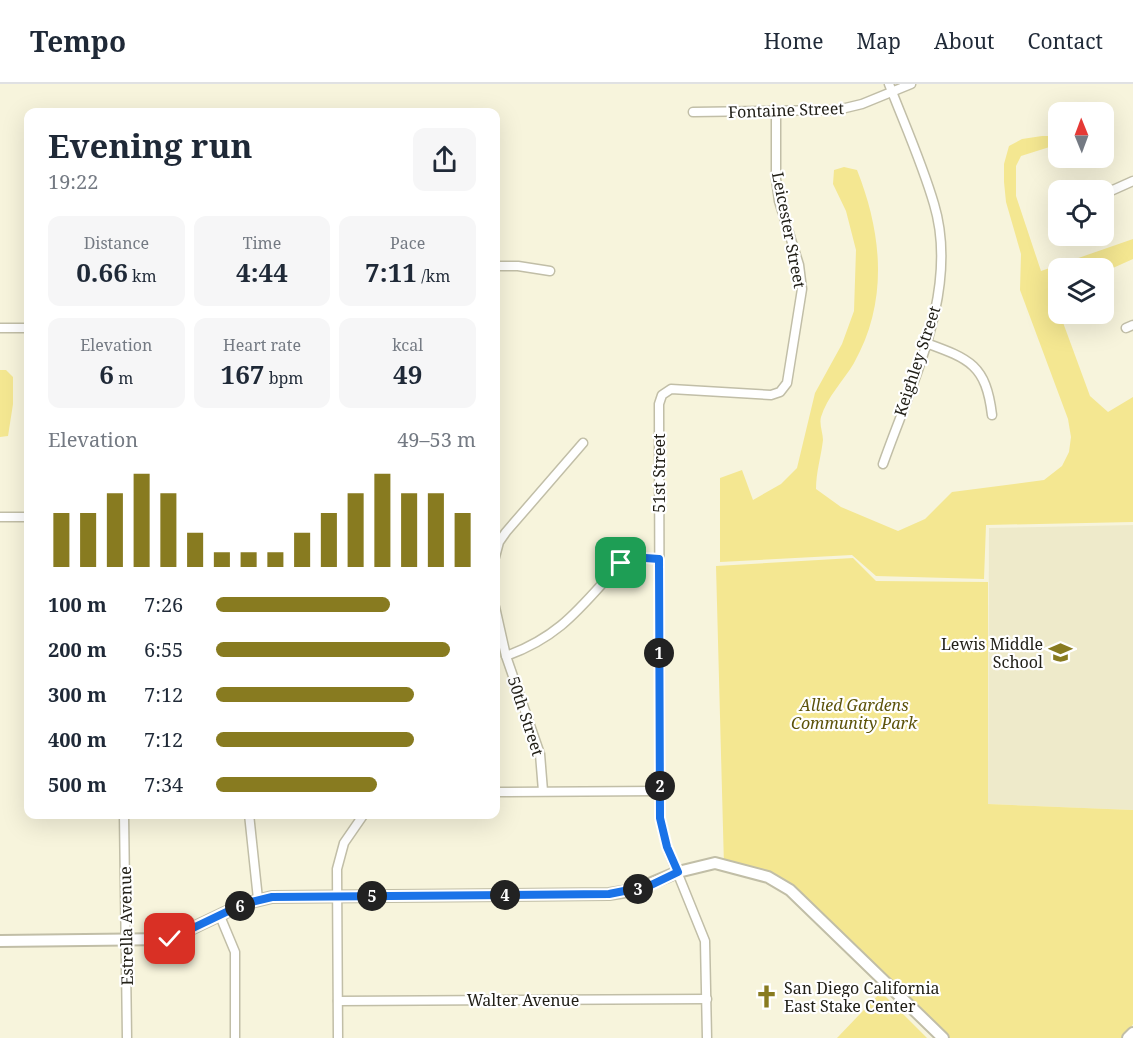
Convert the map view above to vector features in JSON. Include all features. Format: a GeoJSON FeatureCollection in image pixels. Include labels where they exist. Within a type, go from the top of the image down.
{"type":"FeatureCollection","features":[{"type":"Feature","properties":{"kind":"street","name":"Fontaine Street"},"geometry":{"type":"LineString","coordinates":[[693,112],[776,112],[846,108],[890,88],[911,84]]}},
{"type":"Feature","properties":{"kind":"street","name":"Keighley Street"},"geometry":{"type":"LineString","coordinates":[[883,464],[926,343],[938,296],[939,231],[935,204],[890,88]]}},
{"type":"Feature","properties":{"kind":"street","name":"Leicester Street"},"geometry":{"type":"LineString","coordinates":[[659,404],[662,395],[670,389],[771,395],[780,393],[787,383],[802,289],[799,265],[780,201],[776,179],[776,112]]}},
{"type":"Feature","properties":{"kind":"street"},"geometry":{"type":"LineString","coordinates":[[1114,190],[1133,181]]}},
{"type":"Feature","properties":{"kind":"street"},"geometry":{"type":"LineString","coordinates":[[500,266],[518,266],[550,272]]}},
{"type":"Feature","properties":{"kind":"street"},"geometry":{"type":"LineString","coordinates":[[0,328],[24,328]]}},
{"type":"Feature","properties":{"kind":"street"},"geometry":{"type":"LineString","coordinates":[[926,343],[961,356],[976,368],[988,388],[992,415]]}},
{"type":"Feature","properties":{"kind":"street","name":"51st Street"},"geometry":{"type":"LineString","coordinates":[[659,404],[660,818],[667,847],[705,941],[707,1038]]}},
{"type":"Feature","properties":{"kind":"street"},"geometry":{"type":"LineString","coordinates":[[500,541],[583,443]]}},
{"type":"Feature","properties":{"kind":"street"},"geometry":{"type":"LineString","coordinates":[[0,517],[24,517]]}},
{"type":"Feature","properties":{"kind":"street"},"geometry":{"type":"LineString","coordinates":[[506,656],[530,648],[559,630],[621,563],[632,557],[659,559]]}},
{"type":"Feature","properties":{"kind":"street","name":"50th Street"},"geometry":{"type":"LineString","coordinates":[[500,629],[506,656],[540,754],[543,791]]}},
{"type":"Feature","properties":{"kind":"street"},"geometry":{"type":"LineString","coordinates":[[500,792],[660,791]]}},
{"type":"Feature","properties":{"kind":"street","name":"Estrella Avenue"},"geometry":{"type":"LineString","coordinates":[[124,819],[127,1038]]}},
{"type":"Feature","properties":{"kind":"street"},"geometry":{"type":"LineString","coordinates":[[250,819],[258,899]]}},
{"type":"Feature","properties":{"kind":"street"},"geometry":{"type":"LineString","coordinates":[[338,1038],[337,896],[341,852],[348,834],[360,819]]}},
{"type":"Feature","properties":{"kind":"street"},"geometry":{"type":"LineString","coordinates":[[0,941],[170,939],[258,899],[337,896],[609,894],[649,886],[678,872],[715,863],[768,877],[790,890],[943,1038]]}},
{"type":"Feature","properties":{"kind":"street"},"geometry":{"type":"LineString","coordinates":[[220,916],[235,952],[235,1038]]}},
{"type":"Feature","properties":{"kind":"street","name":"Walter Avenue"},"geometry":{"type":"LineString","coordinates":[[338,1001],[707,999]]}},
{"type":"Feature","properties":{"kind":"street"},"geometry":{"type":"LineString","coordinates":[[1128,1038],[1133,1033]]}},
{"type":"Feature","properties":{"kind":"shaded area","name":"Lewis Middle School"},"geometry":{"type":"Polygon","coordinates":[[[1133,525],[1133,810],[988,804],[989,528],[1133,525]]]}},
{"type":"Feature","properties":{"kind":"green space"},"geometry":{"type":"Polygon","coordinates":[[[1048,136],[1048,147],[1021,156],[1016,166],[1016,196],[1041,271],[1048,269],[1048,324],[1064,324],[1090,396],[1108,412],[1133,397],[1133,522],[986,525],[984,579],[876,576],[852,555],[720,562],[720,478],[742,470],[753,500],[781,484],[797,468],[815,393],[842,344],[854,311],[856,250],[846,211],[833,184],[834,170],[844,167],[857,170],[872,218],[878,267],[877,291],[873,316],[865,339],[854,363],[831,396],[821,417],[823,440],[816,489],[841,507],[898,531],[925,519],[952,492],[1044,480],[1062,466],[1069,452],[1071,437],[1068,419],[1020,290],[1021,254],[1006,202],[1004,164],[1009,146],[1022,139],[1048,136]]]}},
{"type":"Feature","properties":{"kind":"green space"},"geometry":{"type":"Polygon","coordinates":[[[1133,239],[1133,259],[1114,268],[1114,258],[1078,258],[1133,239]]]}},
{"type":"Feature","properties":{"kind":"green space"},"geometry":{"type":"Polygon","coordinates":[[[0,370],[6,370],[13,377],[13,404],[8,436],[0,437],[0,370]]]}},
{"type":"Feature","properties":{"kind":"green space","name":"Allied Gardens Community Park"},"geometry":{"type":"Polygon","coordinates":[[[853,558],[876,581],[988,582],[988,804],[1133,810],[1133,1024],[1126,1038],[943,1038],[789,890],[724,866],[716,566],[853,558]]]}},
{"type":"Feature","properties":{"kind":"green space"},"geometry":{"type":"Polygon","coordinates":[[[881,992],[927,1038],[837,1038],[881,992]]]}},
{"type":"Feature","properties":{"kind":"place","name":"Lewis Middle School"},"geometry":{"type":"Point","coordinates":[1061,653]}},
{"type":"Feature","properties":{"kind":"place","name":"San Diego California East Stake Center"},"geometry":{"type":"Point","coordinates":[766,997]}},
{"type":"Feature","properties":{"kind":"route"},"geometry":{"type":"LineString","coordinates":[[170,939],[188,933],[243,904],[272,897],[609,894],[649,886],[678,872],[667,847],[660,818],[659,559],[632,557],[621,563]]}}]}
